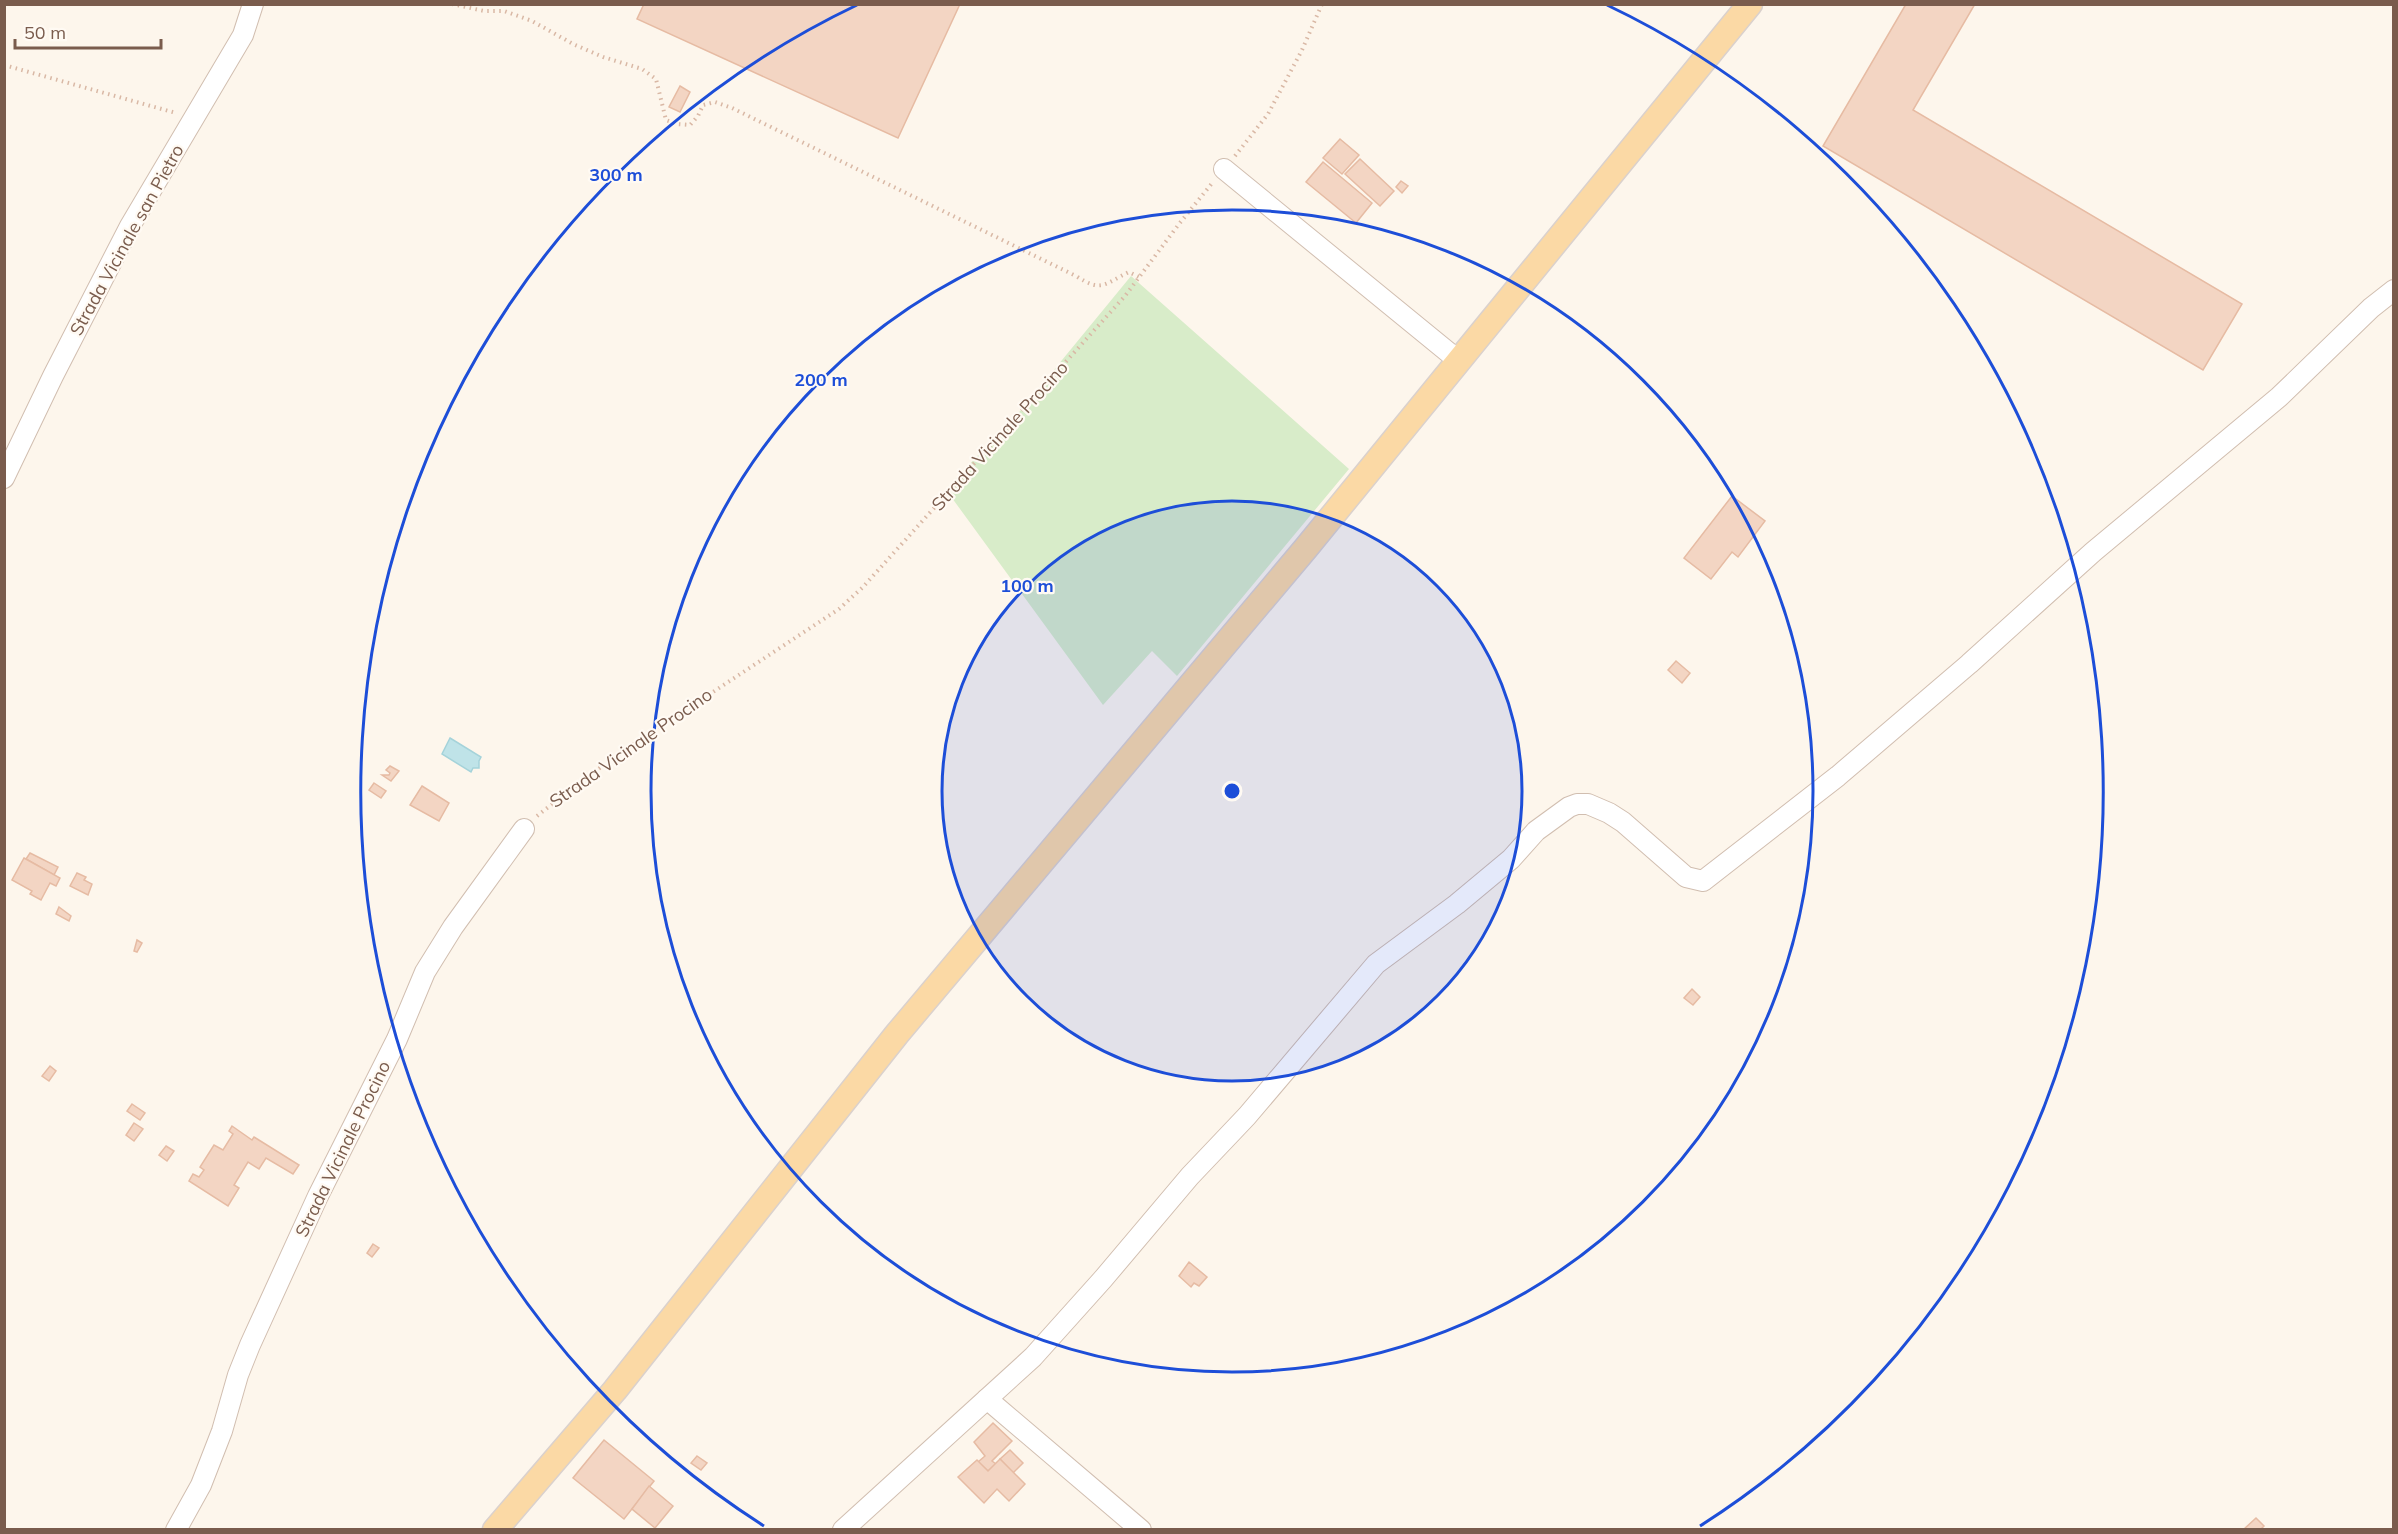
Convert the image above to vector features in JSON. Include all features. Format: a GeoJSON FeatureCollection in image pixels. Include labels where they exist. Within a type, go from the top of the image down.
{"type":"FeatureCollection","features":[{"type":"Feature","properties":{"kind":"main road"},"geometry":{"type":"LineString","coordinates":[[495,1530],[615,1390],[904,1025],[1306,548],[1750,4]]}},
{"type":"Feature","properties":{"kind":"street","name":"Strada Vicinale san Pietro"},"geometry":{"type":"LineString","coordinates":[[4,478],[130,226],[243,35],[253,4]]}},
{"type":"Feature","properties":{"kind":"street"},"geometry":{"type":"LineString","coordinates":[[1224,169],[1459,361]]}},
{"type":"Feature","properties":{"kind":"street"},"geometry":{"type":"LineString","coordinates":[[843,1530],[1033,1357],[1190,1176],[1247,1116],[1376,964],[1457,904],[1511,859],[1536,831],[1569,807],[1588,804],[1623,822],[1686,877],[1704,881],[1838,776],[1969,664],[2093,552],[2279,397],[2371,308],[2394,290]]}},
{"type":"Feature","properties":{"kind":"street","name":"Strada Vicinale Procino"},"geometry":{"type":"LineString","coordinates":[[176,1530],[201,1485],[250,1345],[318,1196],[397,1039],[425,972],[453,927],[524,829]]}},
{"type":"Feature","properties":{"kind":"street"},"geometry":{"type":"LineString","coordinates":[[987,1399],[1141,1530]]}},
{"type":"Feature","properties":{"kind":"path"},"geometry":{"type":"LineString","coordinates":[[452,4],[484,11],[504,11],[532,21],[573,44],[603,57],[642,69],[656,79],[666,120],[690,125],[698,116],[703,105],[716,102],[1076,276],[1091,286],[1102,286],[1129,272],[1139,277]]}},
{"type":"Feature","properties":{"kind":"path","name":"Strada Vicinale Procino"},"geometry":{"type":"LineString","coordinates":[[524,829],[551,804],[631,746],[839,609],[863,586],[940,504],[1125,296],[1179,224],[1268,114],[1302,50],[1322,4]]}},
{"type":"Feature","properties":{"kind":"path"},"geometry":{"type":"LineString","coordinates":[[4,65],[194,118]]}},
{"type":"Feature","properties":{"kind":"green space"},"geometry":{"type":"Polygon","coordinates":[[[1131,276],[1349,469],[1177,676],[1152,651],[1103,705],[952,498],[944,491],[1021,410],[1131,276]]]}},
{"type":"Feature","properties":{"kind":"water"},"geometry":{"type":"Polygon","coordinates":[[[450,738],[481,757],[479,768],[473,768],[471,772],[442,754],[450,738]]]}},
{"type":"Feature","properties":{"kind":"building"},"geometry":{"type":"Polygon","coordinates":[[[644,4],[960,4],[898,138],[637,19],[644,4]]]}},
{"type":"Feature","properties":{"kind":"building"},"geometry":{"type":"Polygon","coordinates":[[[1906,4],[1975,4],[1913,110],[2242,304],[2203,370],[1823,146],[1906,4]]]}},
{"type":"Feature","properties":{"kind":"building"},"geometry":{"type":"Polygon","coordinates":[[[680,86],[690,92],[680,112],[669,107],[680,86]]]}},
{"type":"Feature","properties":{"kind":"building"},"geometry":{"type":"Polygon","coordinates":[[[1340,139],[1359,155],[1342,174],[1323,158],[1340,139]]]}},
{"type":"Feature","properties":{"kind":"building"},"geometry":{"type":"Polygon","coordinates":[[[1360,159],[1394,191],[1380,206],[1345,174],[1360,159]]]}},
{"type":"Feature","properties":{"kind":"building"},"geometry":{"type":"Polygon","coordinates":[[[1323,162],[1372,203],[1356,223],[1306,182],[1323,162]]]}},
{"type":"Feature","properties":{"kind":"building"},"geometry":{"type":"Polygon","coordinates":[[[1401,181],[1408,186],[1402,193],[1396,187],[1401,181]]]}},
{"type":"Feature","properties":{"kind":"building"},"geometry":{"type":"Polygon","coordinates":[[[1732,496],[1765,521],[1738,557],[1732,552],[1711,579],[1684,558],[1732,496]]]}},
{"type":"Feature","properties":{"kind":"building"},"geometry":{"type":"Polygon","coordinates":[[[1676,661],[1690,673],[1682,683],[1668,670],[1676,661]]]}},
{"type":"Feature","properties":{"kind":"building"},"geometry":{"type":"Polygon","coordinates":[[[390,766],[399,771],[391,781],[382,775],[389,775],[390,773],[386,770],[390,766]]]}},
{"type":"Feature","properties":{"kind":"building"},"geometry":{"type":"Polygon","coordinates":[[[374,783],[386,791],[381,798],[369,790],[374,783]]]}},
{"type":"Feature","properties":{"kind":"building"},"geometry":{"type":"Polygon","coordinates":[[[422,786],[449,803],[439,821],[410,805],[422,786]]]}},
{"type":"Feature","properties":{"kind":"building"},"geometry":{"type":"Polygon","coordinates":[[[30,853],[58,867],[54,875],[26,859],[30,853]]]}},
{"type":"Feature","properties":{"kind":"building"},"geometry":{"type":"Polygon","coordinates":[[[24,858],[60,878],[56,886],[50,883],[41,900],[30,894],[32,891],[12,880],[24,858]]]}},
{"type":"Feature","properties":{"kind":"building"},"geometry":{"type":"Polygon","coordinates":[[[77,873],[86,877],[84,880],[92,884],[88,895],[70,886],[77,873]]]}},
{"type":"Feature","properties":{"kind":"building"},"geometry":{"type":"Polygon","coordinates":[[[59,907],[71,916],[69,921],[56,914],[59,907]]]}},
{"type":"Feature","properties":{"kind":"building"},"geometry":{"type":"Polygon","coordinates":[[[137,940],[142,943],[137,952],[134,951],[137,940]]]}},
{"type":"Feature","properties":{"kind":"building"},"geometry":{"type":"Polygon","coordinates":[[[1692,989],[1700,997],[1693,1005],[1684,998],[1692,989]]]}},
{"type":"Feature","properties":{"kind":"building"},"geometry":{"type":"Polygon","coordinates":[[[50,1066],[56,1071],[49,1081],[42,1076],[50,1066]]]}},
{"type":"Feature","properties":{"kind":"building"},"geometry":{"type":"Polygon","coordinates":[[[132,1104],[145,1113],[140,1120],[127,1111],[132,1104]]]}},
{"type":"Feature","properties":{"kind":"building"},"geometry":{"type":"Polygon","coordinates":[[[134,1123],[143,1129],[134,1141],[126,1135],[134,1123]]]}},
{"type":"Feature","properties":{"kind":"building"},"geometry":{"type":"Polygon","coordinates":[[[232,1126],[252,1140],[254,1137],[299,1165],[293,1174],[266,1158],[259,1169],[248,1162],[234,1185],[239,1188],[228,1206],[189,1181],[193,1174],[199,1177],[204,1170],[200,1167],[214,1145],[223,1150],[233,1134],[229,1131],[232,1126]]]}},
{"type":"Feature","properties":{"kind":"building"},"geometry":{"type":"Polygon","coordinates":[[[166,1146],[174,1151],[167,1161],[159,1155],[166,1146]]]}},
{"type":"Feature","properties":{"kind":"building"},"geometry":{"type":"Polygon","coordinates":[[[373,1244],[379,1248],[372,1257],[367,1253],[373,1244]]]}},
{"type":"Feature","properties":{"kind":"building"},"geometry":{"type":"Polygon","coordinates":[[[1189,1262],[1207,1277],[1199,1286],[1194,1283],[1191,1287],[1179,1276],[1189,1262]]]}},
{"type":"Feature","properties":{"kind":"building"},"geometry":{"type":"Polygon","coordinates":[[[993,1423],[1012,1441],[992,1461],[996,1464],[988,1471],[978,1462],[985,1456],[974,1442],[993,1423]]]}},
{"type":"Feature","properties":{"kind":"building"},"geometry":{"type":"Polygon","coordinates":[[[604,1440],[654,1481],[624,1519],[573,1478],[604,1440]]]}},
{"type":"Feature","properties":{"kind":"building"},"geometry":{"type":"Polygon","coordinates":[[[1010,1450],[1023,1463],[1013,1473],[1000,1459],[1010,1450]]]}},
{"type":"Feature","properties":{"kind":"building"},"geometry":{"type":"Polygon","coordinates":[[[697,1456],[707,1463],[701,1470],[691,1463],[697,1456]]]}},
{"type":"Feature","properties":{"kind":"building"},"geometry":{"type":"Polygon","coordinates":[[[1000,1459],[1025,1484],[1009,1501],[997,1489],[984,1503],[958,1477],[977,1460],[988,1471],[1000,1459]]]}},
{"type":"Feature","properties":{"kind":"building"},"geometry":{"type":"Polygon","coordinates":[[[649,1486],[673,1506],[655,1528],[632,1509],[649,1486]]]}},
{"type":"Feature","properties":{"kind":"building"},"geometry":{"type":"Polygon","coordinates":[[[2256,1518],[2264,1526],[2260,1530],[2243,1530],[2256,1518]]]}}]}
